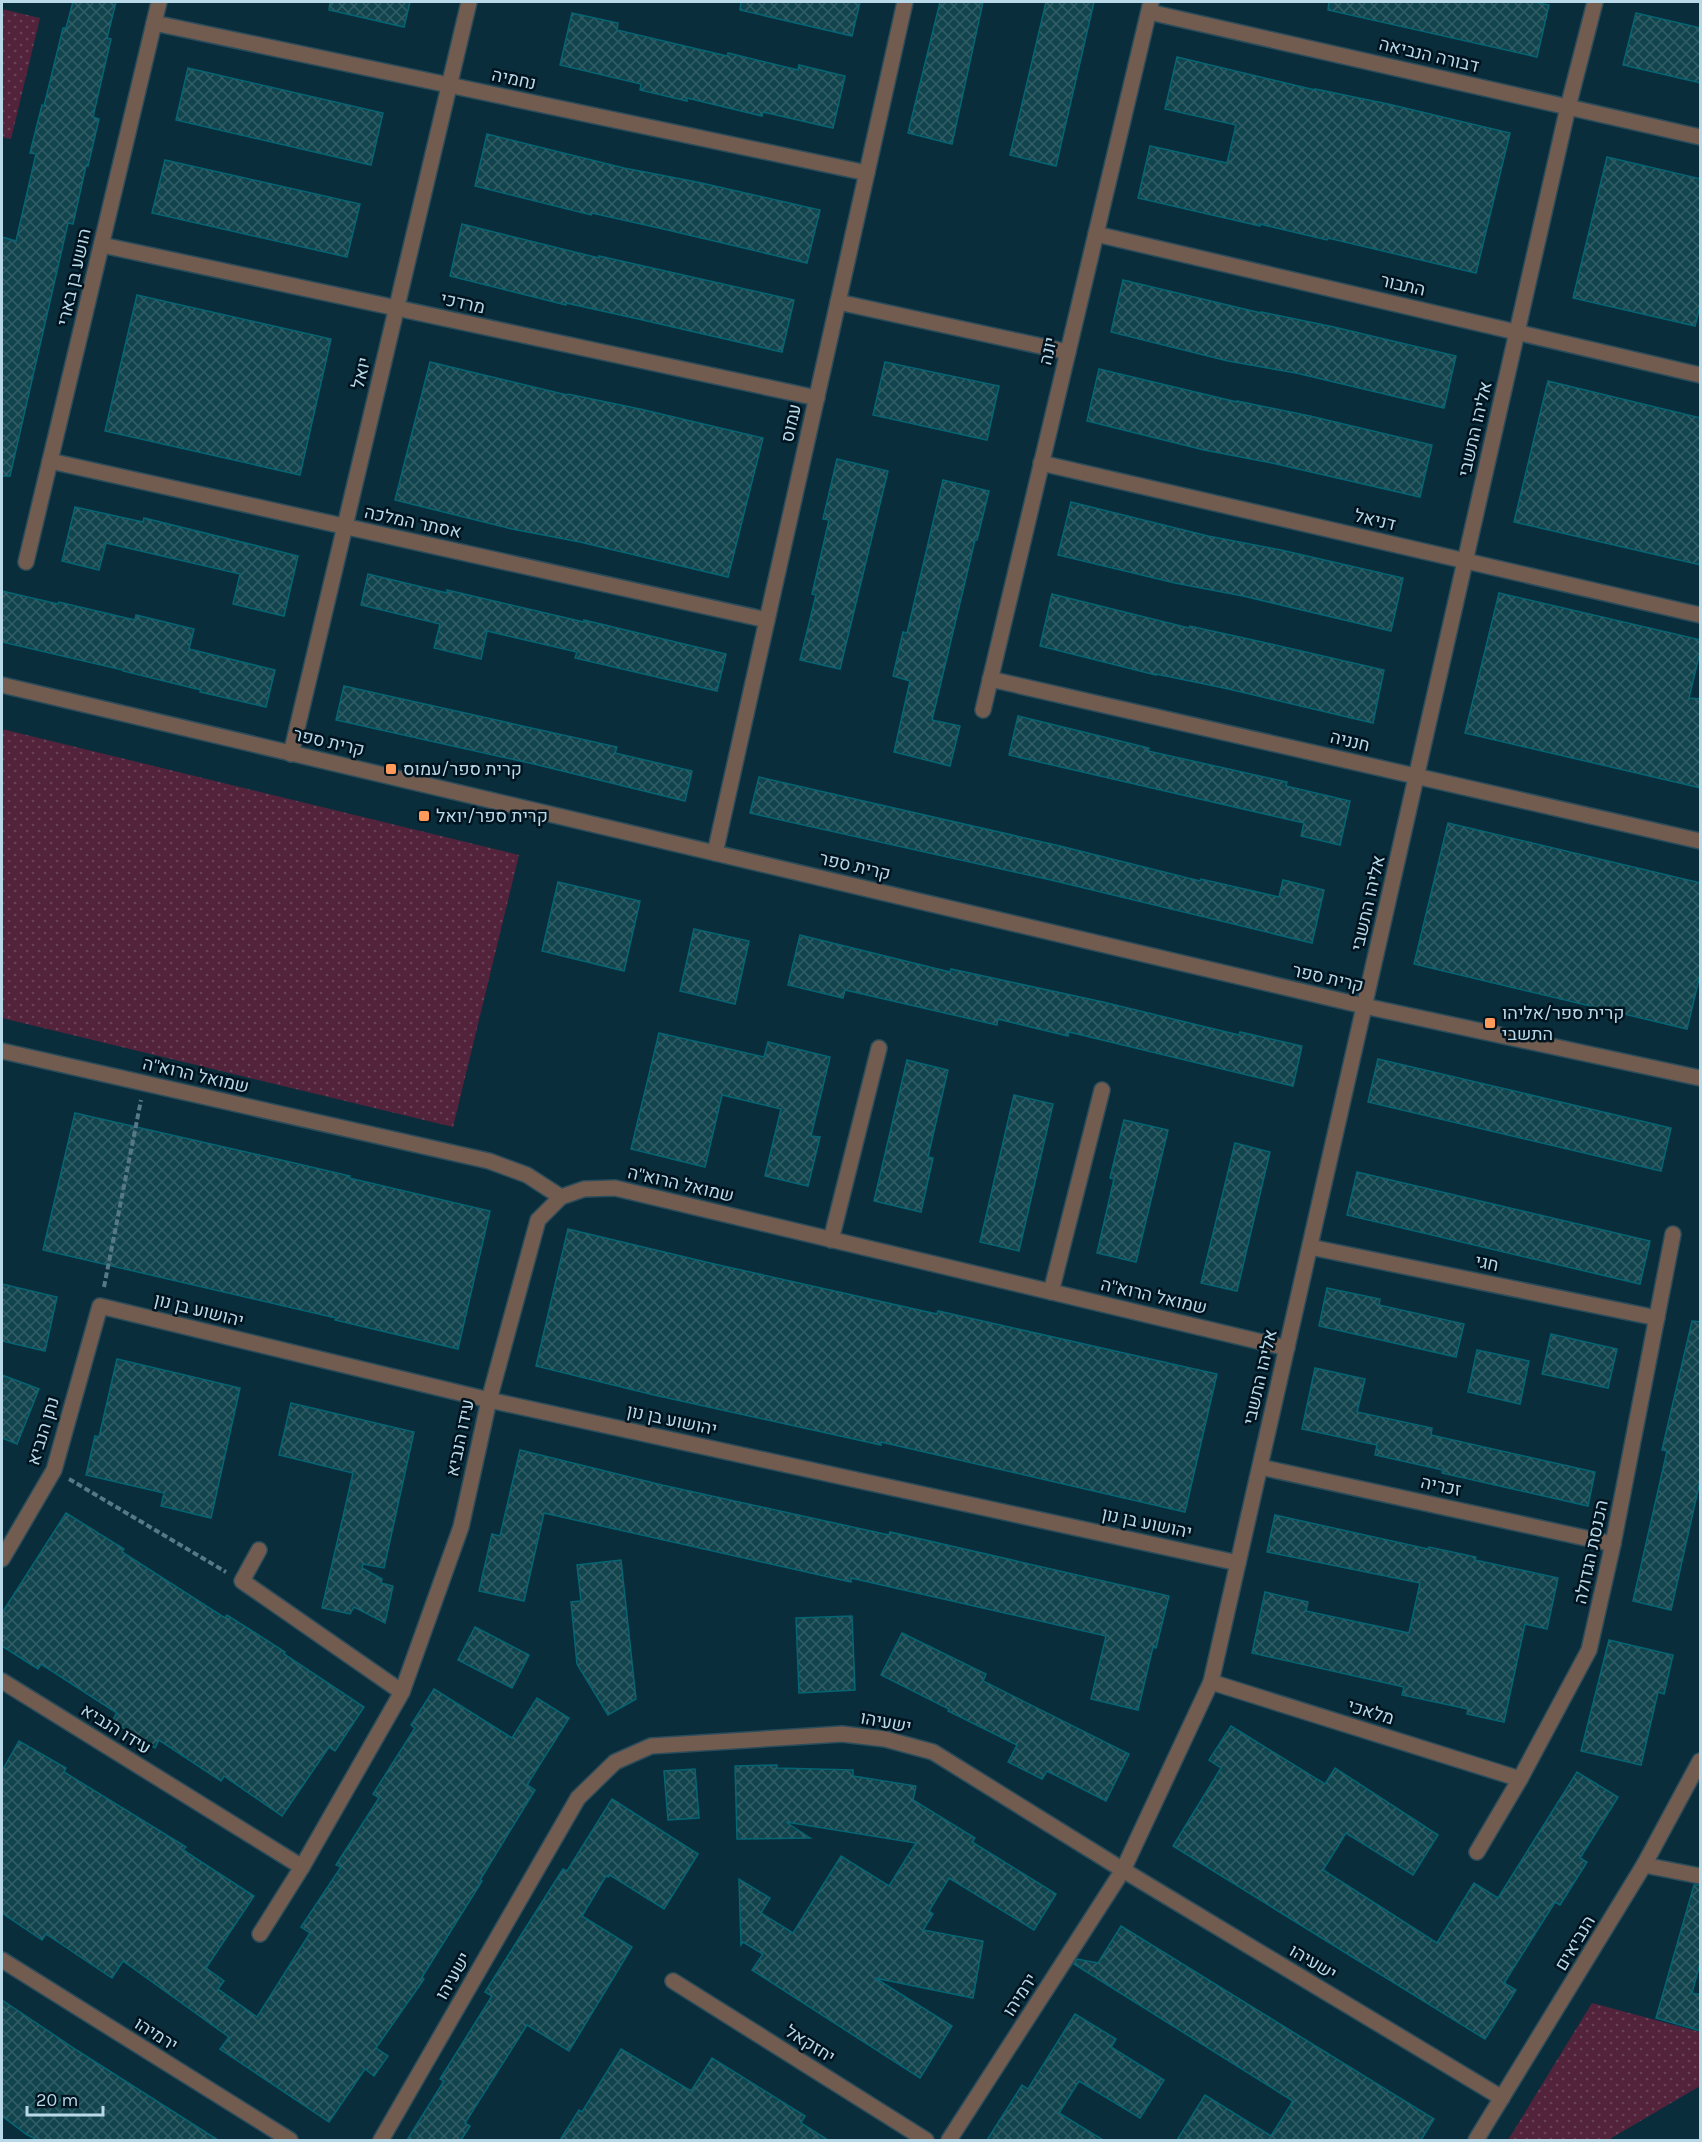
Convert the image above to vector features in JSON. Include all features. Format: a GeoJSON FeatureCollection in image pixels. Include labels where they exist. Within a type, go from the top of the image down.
{"type":"FeatureCollection","features":[{"type":"Feature","properties":{"kind":"street","name":"הושע בן בארי"},"geometry":{"type":"LineString","coordinates":[[26,562],[159,2]]}},
{"type":"Feature","properties":{"kind":"street","name":"יואל"},"geometry":{"type":"LineString","coordinates":[[291,754],[469,2]]}},
{"type":"Feature","properties":{"kind":"street","name":"עמוס"},"geometry":{"type":"LineString","coordinates":[[715,853],[905,2]]}},
{"type":"Feature","properties":{"kind":"street","name":"אליהו התשבי"},"geometry":{"type":"LineString","coordinates":[[1123,1870],[1211,1682],[1568,107],[1595,2]]}},
{"type":"Feature","properties":{"kind":"street","name":"דבורה הנביאה"},"geometry":{"type":"LineString","coordinates":[[1150,7],[1701,137]]}},
{"type":"Feature","properties":{"kind":"street","name":"יונה"},"geometry":{"type":"LineString","coordinates":[[983,710],[1150,7]]}},
{"type":"Feature","properties":{"kind":"street","name":"נחמיה"},"geometry":{"type":"LineString","coordinates":[[154,23],[867,173]]}},
{"type":"Feature","properties":{"kind":"street","name":"התבור"},"geometry":{"type":"LineString","coordinates":[[1096,234],[1701,375]]}},
{"type":"Feature","properties":{"kind":"street","name":"מרדכי"},"geometry":{"type":"LineString","coordinates":[[102,245],[817,398]]}},
{"type":"Feature","properties":{"kind":"street"},"geometry":{"type":"LineString","coordinates":[[838,302],[1068,352]]}},
{"type":"Feature","properties":{"kind":"street","name":"אסתר המלכה"},"geometry":{"type":"LineString","coordinates":[[50,461],[767,620]]}},
{"type":"Feature","properties":{"kind":"street","name":"דניאל"},"geometry":{"type":"LineString","coordinates":[[1041,464],[1701,615]]}},
{"type":"Feature","properties":{"kind":"street","name":"חנניה"},"geometry":{"type":"LineString","coordinates":[[990,679],[1701,841]]}},
{"type":"Feature","properties":{"kind":"street","name":"קרית ספר"},"geometry":{"type":"LineString","coordinates":[[2,685],[1364,1006],[1701,1078]]}},
{"type":"Feature","properties":{"kind":"street"},"geometry":{"type":"LineString","coordinates":[[831,1240],[879,1048]]}},
{"type":"Feature","properties":{"kind":"street","name":"שמואל הרוא\"ה"},"geometry":{"type":"LineString","coordinates":[[2,1051],[489,1161],[527,1175],[561,1197],[584,1189],[615,1188],[1287,1348]]}},
{"type":"Feature","properties":{"kind":"street"},"geometry":{"type":"LineString","coordinates":[[1051,1292],[1102,1090]]}},
{"type":"Feature","properties":{"kind":"street","name":"עידו הנביא"},"geometry":{"type":"LineString","coordinates":[[260,1934],[302,1867],[402,1692],[461,1527],[489,1400],[538,1220],[561,1197]]}},
{"type":"Feature","properties":{"kind":"street","name":"הכנסת הגדולה"},"geometry":{"type":"LineString","coordinates":[[1477,1852],[1520,1779],[1589,1650],[1613,1544],[1673,1234]]}},
{"type":"Feature","properties":{"kind":"street","name":"חגי"},"geometry":{"type":"LineString","coordinates":[[1310,1247],[1657,1318]]}},
{"type":"Feature","properties":{"kind":"street","name":"יהושוע בן נון"},"geometry":{"type":"LineString","coordinates":[[100,1306],[489,1400],[1238,1563]]}},
{"type":"Feature","properties":{"kind":"street","name":"נתן הנביא"},"geometry":{"type":"LineString","coordinates":[[2,1559],[54,1470],[100,1306]]}},
{"type":"Feature","properties":{"kind":"street","name":"זכריה"},"geometry":{"type":"LineString","coordinates":[[1260,1467],[1613,1544]]}},
{"type":"Feature","properties":{"kind":"street"},"geometry":{"type":"LineString","coordinates":[[259,1550],[242,1581],[402,1692]]}},
{"type":"Feature","properties":{"kind":"street","name":"עידו הנביא"},"geometry":{"type":"LineString","coordinates":[[2,1682],[302,1867]]}},
{"type":"Feature","properties":{"kind":"street","name":"מלאכי"},"geometry":{"type":"LineString","coordinates":[[1211,1682],[1520,1779]]}},
{"type":"Feature","properties":{"kind":"street","name":"ישעיהו"},"geometry":{"type":"LineString","coordinates":[[381,2140],[578,1798],[615,1762],[651,1746],[842,1734],[885,1738],[933,1752],[1123,1870],[1502,2098]]}},
{"type":"Feature","properties":{"kind":"street","name":"הנביאים"},"geometry":{"type":"LineString","coordinates":[[1476,2140],[1644,1865],[1701,1761]]}},
{"type":"Feature","properties":{"kind":"street"},"geometry":{"type":"LineString","coordinates":[[1644,1865],[1701,1876]]}},
{"type":"Feature","properties":{"kind":"street","name":"ירמיהו"},"geometry":{"type":"LineString","coordinates":[[949,2140],[1123,1870]]}},
{"type":"Feature","properties":{"kind":"street","name":"ירמיהו"},"geometry":{"type":"LineString","coordinates":[[2,1960],[290,2140]]}},
{"type":"Feature","properties":{"kind":"street","name":"יחזקאל"},"geometry":{"type":"LineString","coordinates":[[673,1981],[926,2140]]}},
{"type":"Feature","properties":{"kind":"path"},"geometry":{"type":"LineString","coordinates":[[100,1306],[144,1083]]}},
{"type":"Feature","properties":{"kind":"path"},"geometry":{"type":"LineString","coordinates":[[54,1470],[242,1581]]}},
{"type":"Feature","properties":{"kind":"shaded area"},"geometry":{"type":"Polygon","coordinates":[[[2,9],[40,18],[11,139],[2,137],[2,9]]]}},
{"type":"Feature","properties":{"kind":"shaded area"},"geometry":{"type":"Polygon","coordinates":[[[2,729],[519,855],[453,1127],[2,1018],[2,729]]]}},
{"type":"Feature","properties":{"kind":"shaded area"},"geometry":{"type":"Polygon","coordinates":[[[1592,2003],[1700,2032],[1700,2086],[1608,2140],[1508,2140],[1592,2003]]]}},
{"type":"Feature","properties":{"kind":"building"},"geometry":{"type":"Polygon","coordinates":[[[73,2],[116,2],[107,38],[111,39],[93,117],[99,119],[88,166],[86,166],[73,224],[68,223],[10,476],[2,476],[2,237],[16,241],[36,154],[30,153],[63,28],[66,28],[73,2]]]}},
{"type":"Feature","properties":{"kind":"building"},"geometry":{"type":"Polygon","coordinates":[[[330,2],[410,2],[404,27],[329,10],[330,2]]]}},
{"type":"Feature","properties":{"kind":"building"},"geometry":{"type":"Polygon","coordinates":[[[741,2],[860,2],[852,36],[740,10],[741,2]]]}},
{"type":"Feature","properties":{"kind":"building"},"geometry":{"type":"Polygon","coordinates":[[[940,2],[983,2],[952,144],[908,133],[940,2]]]}},
{"type":"Feature","properties":{"kind":"building"},"geometry":{"type":"Polygon","coordinates":[[[1046,2],[1094,2],[1056,166],[1010,155],[1046,2]]]}},
{"type":"Feature","properties":{"kind":"building"},"geometry":{"type":"Polygon","coordinates":[[[1329,2],[1535,2],[1549,5],[1537,57],[1328,10],[1329,2]]]}},
{"type":"Feature","properties":{"kind":"building"},"geometry":{"type":"Polygon","coordinates":[[[572,13],[618,23],[617,30],[727,56],[728,53],[798,70],[799,65],[845,76],[833,128],[763,112],[762,116],[687,98],[687,101],[640,90],[641,84],[560,65],[572,13]]]}},
{"type":"Feature","properties":{"kind":"building"},"geometry":{"type":"Polygon","coordinates":[[[1636,13],[1701,28],[1701,83],[1623,65],[1636,13]]]}},
{"type":"Feature","properties":{"kind":"building"},"geometry":{"type":"Polygon","coordinates":[[[1177,57],[1510,133],[1476,273],[1328,238],[1327,240],[1260,224],[1260,226],[1138,198],[1150,146],[1227,163],[1236,125],[1165,109],[1177,57]]]}},
{"type":"Feature","properties":{"kind":"building"},"geometry":{"type":"Polygon","coordinates":[[[188,68],[383,113],[371,165],[176,120],[188,68]]]}},
{"type":"Feature","properties":{"kind":"building"},"geometry":{"type":"Polygon","coordinates":[[[487,134],[624,168],[820,210],[807,263],[592,213],[591,215],[475,186],[487,134]]]}},
{"type":"Feature","properties":{"kind":"building"},"geometry":{"type":"Polygon","coordinates":[[[1607,157],[1701,179],[1701,302],[1695,326],[1573,298],[1607,157]]]}},
{"type":"Feature","properties":{"kind":"building"},"geometry":{"type":"Polygon","coordinates":[[[165,160],[360,204],[347,257],[152,213],[165,160]]]}},
{"type":"Feature","properties":{"kind":"building"},"geometry":{"type":"Polygon","coordinates":[[[462,224],[599,258],[599,256],[794,300],[782,352],[566,303],[566,305],[450,276],[462,224]]]}},
{"type":"Feature","properties":{"kind":"building"},"geometry":{"type":"Polygon","coordinates":[[[1123,280],[1456,356],[1444,408],[1296,373],[1228,361],[1111,332],[1123,280]]]}},
{"type":"Feature","properties":{"kind":"building"},"geometry":{"type":"Polygon","coordinates":[[[137,295],[331,339],[300,475],[105,431],[137,295]]]}},
{"type":"Feature","properties":{"kind":"building"},"geometry":{"type":"Polygon","coordinates":[[[430,362],[763,438],[728,577],[580,542],[512,529],[395,500],[430,362]]]}},
{"type":"Feature","properties":{"kind":"building"},"geometry":{"type":"Polygon","coordinates":[[[885,362],[999,386],[987,440],[873,415],[885,362]]]}},
{"type":"Feature","properties":{"kind":"building"},"geometry":{"type":"Polygon","coordinates":[[[1099,369],[1432,445],[1420,497],[1204,450],[1087,421],[1099,369]]]}},
{"type":"Feature","properties":{"kind":"building"},"geometry":{"type":"Polygon","coordinates":[[[1548,381],[1701,418],[1701,565],[1514,522],[1548,381]]]}},
{"type":"Feature","properties":{"kind":"building"},"geometry":{"type":"Polygon","coordinates":[[[837,459],[888,471],[840,669],[800,660],[816,595],[812,594],[829,520],[823,519],[837,459]]]}},
{"type":"Feature","properties":{"kind":"building"},"geometry":{"type":"Polygon","coordinates":[[[943,480],[989,491],[932,720],[960,726],[950,766],[894,752],[910,681],[893,676],[903,632],[907,633],[943,480]]]}},
{"type":"Feature","properties":{"kind":"building"},"geometry":{"type":"Polygon","coordinates":[[[1071,502],[1208,536],[1403,578],[1391,631],[1058,555],[1071,502]]]}},
{"type":"Feature","properties":{"kind":"building"},"geometry":{"type":"Polygon","coordinates":[[[75,507],[143,522],[144,518],[298,556],[284,616],[233,604],[240,574],[106,543],[99,570],[62,561],[75,507]]]}},
{"type":"Feature","properties":{"kind":"building"},"geometry":{"type":"Polygon","coordinates":[[[368,574],[447,593],[447,590],[584,622],[584,620],[726,654],[717,691],[575,658],[577,652],[487,631],[481,659],[434,648],[440,624],[361,605],[368,574]]]}},
{"type":"Feature","properties":{"kind":"building"},"geometry":{"type":"Polygon","coordinates":[[[2,591],[135,620],[136,615],[194,629],[189,649],[275,670],[266,707],[2,642],[2,591]]]}},
{"type":"Feature","properties":{"kind":"building"},"geometry":{"type":"Polygon","coordinates":[[[1499,593],[1701,640],[1689,698],[1701,699],[1701,788],[1465,733],[1499,593]]]}},
{"type":"Feature","properties":{"kind":"building"},"geometry":{"type":"Polygon","coordinates":[[[1052,594],[1189,628],[1190,626],[1384,670],[1373,723],[1224,688],[1156,675],[1040,646],[1052,594]]]}},
{"type":"Feature","properties":{"kind":"building"},"geometry":{"type":"Polygon","coordinates":[[[344,686],[617,747],[615,753],[692,771],[685,801],[534,764],[336,720],[344,686]]]}},
{"type":"Feature","properties":{"kind":"building"},"geometry":{"type":"Polygon","coordinates":[[[1018,716],[1149,748],[1148,751],[1287,782],[1286,786],[1350,801],[1340,845],[1301,836],[1304,823],[1009,755],[1018,716]]]}},
{"type":"Feature","properties":{"kind":"building"},"geometry":{"type":"Polygon","coordinates":[[[759,777],[1060,846],[1200,881],[1201,879],[1279,897],[1283,880],[1324,890],[1312,943],[1051,880],[750,813],[759,777]]]}},
{"type":"Feature","properties":{"kind":"building"},"geometry":{"type":"Polygon","coordinates":[[[1448,823],[1701,883],[1701,971],[1687,1029],[1414,964],[1448,823]]]}},
{"type":"Feature","properties":{"kind":"building"},"geometry":{"type":"Polygon","coordinates":[[[558,882],[640,901],[624,971],[542,951],[558,882]]]}},
{"type":"Feature","properties":{"kind":"building"},"geometry":{"type":"Polygon","coordinates":[[[694,929],[749,941],[735,1004],[680,991],[694,929]]]}},
{"type":"Feature","properties":{"kind":"building"},"geometry":{"type":"Polygon","coordinates":[[[800,935],[950,972],[951,969],[1239,1035],[1240,1032],[1302,1046],[1293,1086],[1069,1032],[1068,1036],[998,1019],[997,1025],[845,990],[843,998],[788,985],[800,935]]]}},
{"type":"Feature","properties":{"kind":"building"},"geometry":{"type":"Polygon","coordinates":[[[659,1033],[764,1057],[768,1042],[830,1057],[811,1136],[820,1137],[808,1186],[765,1176],[781,1109],[722,1095],[705,1167],[631,1149],[659,1033]]]}},
{"type":"Feature","properties":{"kind":"building"},"geometry":{"type":"Polygon","coordinates":[[[1378,1059],[1671,1128],[1661,1171],[1368,1102],[1378,1059]]]}},
{"type":"Feature","properties":{"kind":"building"},"geometry":{"type":"Polygon","coordinates":[[[907,1060],[948,1070],[928,1157],[933,1158],[921,1212],[874,1201],[907,1060]]]}},
{"type":"Feature","properties":{"kind":"building"},"geometry":{"type":"Polygon","coordinates":[[[1014,1095],[1053,1104],[1019,1251],[980,1242],[1014,1095]]]}},
{"type":"Feature","properties":{"kind":"building"},"geometry":{"type":"Polygon","coordinates":[[[75,1113],[350,1176],[349,1178],[490,1211],[458,1349],[335,1320],[336,1318],[43,1250],[75,1113]]]}},
{"type":"Feature","properties":{"kind":"building"},"geometry":{"type":"Polygon","coordinates":[[[1124,1120],[1168,1130],[1136,1262],[1097,1253],[1114,1179],[1110,1178],[1124,1120]]]}},
{"type":"Feature","properties":{"kind":"building"},"geometry":{"type":"Polygon","coordinates":[[[1235,1143],[1270,1152],[1237,1291],[1201,1283],[1235,1143]]]}},
{"type":"Feature","properties":{"kind":"building"},"geometry":{"type":"Polygon","coordinates":[[[1357,1172],[1650,1241],[1640,1284],[1347,1215],[1357,1172]]]}},
{"type":"Feature","properties":{"kind":"building"},"geometry":{"type":"Polygon","coordinates":[[[568,1229],[937,1314],[938,1311],[1217,1374],[1185,1512],[881,1442],[881,1445],[654,1395],[536,1366],[568,1229]]]}},
{"type":"Feature","properties":{"kind":"building"},"geometry":{"type":"Polygon","coordinates":[[[2,1284],[57,1297],[45,1351],[2,1341],[2,1284]]]}},
{"type":"Feature","properties":{"kind":"building"},"geometry":{"type":"Polygon","coordinates":[[[1327,1288],[1380,1299],[1379,1305],[1464,1324],[1456,1357],[1319,1326],[1327,1288]]]}},
{"type":"Feature","properties":{"kind":"building"},"geometry":{"type":"Polygon","coordinates":[[[1692,1321],[1701,1322],[1701,1477],[1671,1610],[1633,1601],[1667,1451],[1662,1450],[1692,1321]]]}},
{"type":"Feature","properties":{"kind":"building"},"geometry":{"type":"Polygon","coordinates":[[[1551,1334],[1617,1349],[1608,1388],[1542,1374],[1551,1334]]]}},
{"type":"Feature","properties":{"kind":"building"},"geometry":{"type":"Polygon","coordinates":[[[1477,1350],[1529,1361],[1520,1404],[1468,1392],[1477,1350]]]}},
{"type":"Feature","properties":{"kind":"building"},"geometry":{"type":"Polygon","coordinates":[[[117,1359],[240,1388],[211,1518],[161,1506],[164,1493],[86,1475],[95,1436],[99,1437],[117,1359]]]}},
{"type":"Feature","properties":{"kind":"building"},"geometry":{"type":"Polygon","coordinates":[[[1315,1368],[1365,1379],[1357,1412],[1432,1428],[1431,1435],[1595,1472],[1588,1506],[1442,1473],[1443,1470],[1375,1455],[1377,1445],[1302,1429],[1315,1368]]]}},
{"type":"Feature","properties":{"kind":"building"},"geometry":{"type":"Polygon","coordinates":[[[2,1375],[39,1389],[17,1444],[2,1438],[2,1375]]]}},
{"type":"Feature","properties":{"kind":"building"},"geometry":{"type":"Polygon","coordinates":[[[291,1403],[414,1432],[384,1568],[363,1564],[362,1568],[382,1579],[381,1583],[393,1586],[385,1623],[354,1607],[350,1614],[322,1608],[353,1473],[279,1455],[291,1403]]]}},
{"type":"Feature","properties":{"kind":"building"},"geometry":{"type":"Polygon","coordinates":[[[520,1450],[662,1485],[889,1535],[890,1532],[1169,1596],[1156,1648],[1153,1647],[1138,1710],[1091,1699],[1106,1636],[851,1578],[851,1582],[544,1513],[524,1601],[479,1591],[492,1534],[500,1536],[520,1450]]]}},
{"type":"Feature","properties":{"kind":"building"},"geometry":{"type":"Polygon","coordinates":[[[66,1513],[124,1549],[122,1552],[225,1618],[227,1615],[285,1652],[284,1654],[364,1707],[335,1751],[329,1747],[282,1816],[224,1776],[221,1781],[159,1740],[155,1748],[112,1721],[117,1713],[41,1664],[38,1669],[2,1646],[2,1613],[66,1513]]]}},
{"type":"Feature","properties":{"kind":"building"},"geometry":{"type":"Polygon","coordinates":[[[1275,1515],[1428,1549],[1429,1547],[1476,1557],[1475,1560],[1558,1578],[1547,1629],[1525,1624],[1504,1722],[1467,1714],[1468,1709],[1402,1695],[1404,1687],[1252,1653],[1265,1592],[1308,1602],[1306,1611],[1409,1633],[1420,1583],[1267,1552],[1275,1515]]]}},
{"type":"Feature","properties":{"kind":"building"},"geometry":{"type":"Polygon","coordinates":[[[621,1560],[636,1699],[608,1715],[577,1664],[571,1602],[581,1601],[577,1565],[621,1560]]]}},
{"type":"Feature","properties":{"kind":"building"},"geometry":{"type":"Polygon","coordinates":[[[852,1616],[855,1690],[799,1693],[796,1618],[852,1616]]]}},
{"type":"Feature","properties":{"kind":"building"},"geometry":{"type":"Polygon","coordinates":[[[475,1627],[529,1655],[512,1688],[458,1660],[475,1627]]]}},
{"type":"Feature","properties":{"kind":"building"},"geometry":{"type":"Polygon","coordinates":[[[902,1633],[986,1674],[983,1681],[1129,1754],[1106,1801],[1047,1771],[1042,1779],[1008,1762],[1017,1745],[881,1675],[902,1633]]]}},
{"type":"Feature","properties":{"kind":"building"},"geometry":{"type":"Polygon","coordinates":[[[1609,1640],[1673,1655],[1664,1694],[1658,1692],[1641,1765],[1581,1751],[1609,1640]]]}},
{"type":"Feature","properties":{"kind":"building"},"geometry":{"type":"Polygon","coordinates":[[[434,1689],[512,1738],[537,1698],[569,1718],[527,1785],[535,1790],[480,1880],[482,1881],[422,1977],[424,1979],[376,2048],[388,2056],[374,2076],[365,2069],[329,2122],[220,2049],[229,2037],[123,1961],[112,1978],[46,1934],[42,1940],[2,1913],[2,1771],[19,1741],[66,1768],[64,1772],[186,1847],[183,1850],[254,1896],[206,1968],[224,1981],[218,1989],[257,2017],[310,1933],[301,1927],[341,1867],[336,1865],[379,1798],[373,1794],[415,1728],[411,1725],[434,1689]]]}},
{"type":"Feature","properties":{"kind":"building"},"geometry":{"type":"Polygon","coordinates":[[[1231,1726],[1325,1784],[1335,1768],[1438,1835],[1413,1875],[1346,1833],[1323,1870],[1437,1943],[1474,1883],[1498,1898],[1577,1772],[1618,1797],[1580,1858],[1587,1862],[1560,1905],[1555,1902],[1504,1983],[1516,1990],[1485,2039],[1173,1846],[1221,1768],[1209,1760],[1231,1726]]]}},
{"type":"Feature","properties":{"kind":"building"},"geometry":{"type":"Polygon","coordinates":[[[777,1765],[777,1768],[853,1770],[853,1776],[916,1786],[913,1800],[975,1838],[972,1842],[1056,1894],[1034,1930],[949,1878],[929,1911],[933,1914],[923,1930],[983,1941],[973,1998],[875,1978],[952,2026],[920,2078],[752,1970],[763,1954],[743,1942],[741,1945],[739,1879],[770,1898],[761,1913],[793,1933],[841,1856],[889,1886],[916,1843],[786,1822],[810,1838],[737,1839],[735,1766],[777,1765]]]}},
{"type":"Feature","properties":{"kind":"building"},"geometry":{"type":"Polygon","coordinates":[[[695,1769],[699,1818],[668,1820],[664,1771],[695,1769]]]}},
{"type":"Feature","properties":{"kind":"building"},"geometry":{"type":"Polygon","coordinates":[[[612,1799],[698,1854],[664,1909],[610,1875],[606,1876],[582,1916],[632,1947],[569,2051],[527,2025],[465,2123],[470,2126],[461,2140],[407,2140],[444,2081],[440,2079],[492,1996],[485,1992],[563,1869],[567,1871],[612,1799]]]}},
{"type":"Feature","properties":{"kind":"building"},"geometry":{"type":"Polygon","coordinates":[[[1694,1885],[1701,1885],[1701,1960],[1692,1993],[1701,1995],[1701,2031],[1656,2018],[1694,1885]]]}},
{"type":"Feature","properties":{"kind":"building"},"geometry":{"type":"Polygon","coordinates":[[[1121,1926],[1434,2119],[1421,2140],[1177,2140],[1205,2095],[1271,2136],[1293,2101],[1074,1964],[1077,1959],[1098,1963],[1121,1926]]]}},
{"type":"Feature","properties":{"kind":"building"},"geometry":{"type":"Polygon","coordinates":[[[2,2000],[218,2140],[37,2140],[26,2134],[2,2116],[2,2000]]]}},
{"type":"Feature","properties":{"kind":"building"},"geometry":{"type":"Polygon","coordinates":[[[1075,2014],[1116,2039],[1111,2047],[1164,2080],[1140,2118],[1079,2081],[1059,2113],[1103,2140],[987,2140],[1022,2085],[1028,2089],[1075,2014]]]}},
{"type":"Feature","properties":{"kind":"building"},"geometry":{"type":"Polygon","coordinates":[[[621,2049],[691,2091],[712,2058],[805,2116],[801,2123],[828,2140],[560,2140],[579,2110],[582,2112],[621,2049]]]}},
{"type":"Feature","properties":{"kind":"place","name":"קרית ספר/עמוס"},"geometry":{"type":"Point","coordinates":[391,769]}},
{"type":"Feature","properties":{"kind":"place","name":"קרית ספר/יואל"},"geometry":{"type":"Point","coordinates":[424,816]}},
{"type":"Feature","properties":{"kind":"place","name":"קרית ספר/אליהו התשבי"},"geometry":{"type":"Point","coordinates":[1490,1023]}}]}
